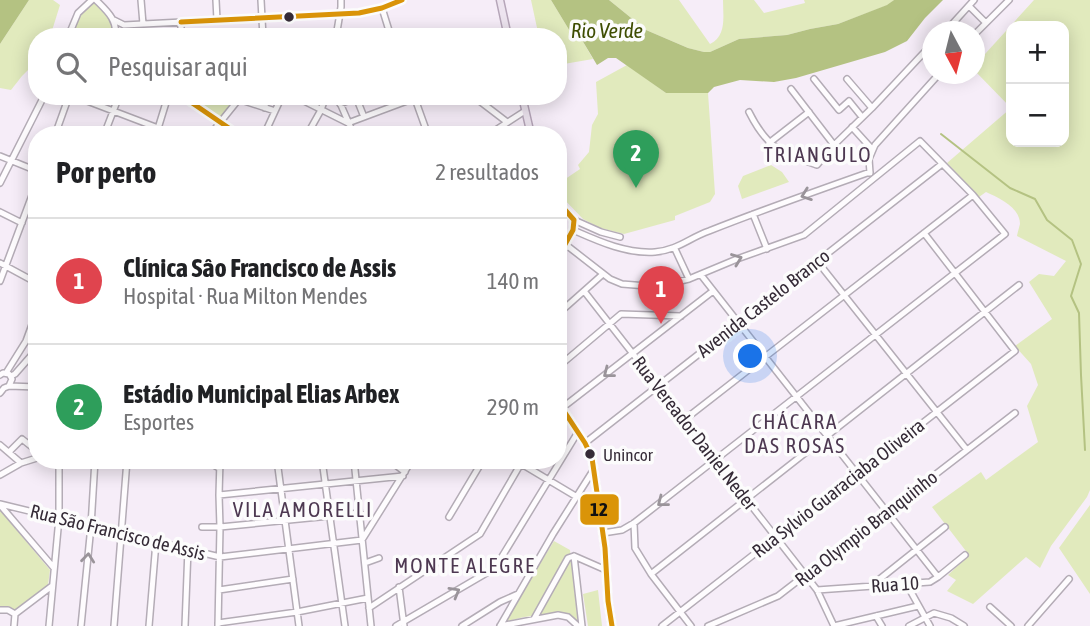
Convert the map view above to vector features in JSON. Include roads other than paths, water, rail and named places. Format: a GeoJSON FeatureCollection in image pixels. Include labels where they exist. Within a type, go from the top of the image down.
{"type":"FeatureCollection","features":[{"type":"Feature","properties":{"kind":"main road"},"geometry":{"type":"LineString","coordinates":[[500,0],[506,28]]}},
{"type":"Feature","properties":{"kind":"main road"},"geometry":{"type":"LineString","coordinates":[[524,105],[529,126]]}},
{"type":"Feature","properties":{"kind":"main road"},"geometry":{"type":"LineString","coordinates":[[567,212],[574,220],[573,230],[567,238]]}},
{"type":"Feature","properties":{"kind":"main road"},"geometry":{"type":"LineString","coordinates":[[567,416],[592,458],[612,626]]}},
{"type":"Feature","properties":{"kind":"street"},"geometry":{"type":"LineString","coordinates":[[71,28],[76,16],[94,0],[114,20],[124,25],[339,14],[370,11],[402,0]]}},
{"type":"Feature","properties":{"kind":"street"},"geometry":{"type":"LineString","coordinates":[[141,0],[143,24]]}},
{"type":"Feature","properties":{"kind":"street"},"geometry":{"type":"LineString","coordinates":[[216,0],[217,20]]}},
{"type":"Feature","properties":{"kind":"street"},"geometry":{"type":"LineString","coordinates":[[261,0],[263,28]]}},
{"type":"Feature","properties":{"kind":"street"},"geometry":{"type":"LineString","coordinates":[[337,28],[341,0]]}},
{"type":"Feature","properties":{"kind":"street"},"geometry":{"type":"LineString","coordinates":[[955,21],[974,0]]}},
{"type":"Feature","properties":{"kind":"street"},"geometry":{"type":"LineString","coordinates":[[969,6],[986,23],[1009,0]]}},
{"type":"Feature","properties":{"kind":"street"},"geometry":{"type":"LineString","coordinates":[[382,8],[388,28]]}},
{"type":"Feature","properties":{"kind":"street"},"geometry":{"type":"LineString","coordinates":[[114,20],[115,28]]}},
{"type":"Feature","properties":{"kind":"street"},"geometry":{"type":"LineString","coordinates":[[181,22],[181,28]]}},
{"type":"Feature","properties":{"kind":"street"},"geometry":{"type":"LineString","coordinates":[[749,112],[769,144],[817,165],[922,56]]}},
{"type":"Feature","properties":{"kind":"street"},"geometry":{"type":"LineString","coordinates":[[814,79],[839,110],[849,101],[862,117]]}},
{"type":"Feature","properties":{"kind":"street"},"geometry":{"type":"LineString","coordinates":[[847,79],[872,108]]}},
{"type":"Feature","properties":{"kind":"street"},"geometry":{"type":"LineString","coordinates":[[874,179],[870,172],[869,159],[872,149],[930,84]]}},
{"type":"Feature","properties":{"kind":"street"},"geometry":{"type":"LineString","coordinates":[[791,89],[834,145]]}},
{"type":"Feature","properties":{"kind":"street"},"geometry":{"type":"LineString","coordinates":[[29,126],[39,105]]}},
{"type":"Feature","properties":{"kind":"street"},"geometry":{"type":"LineString","coordinates":[[59,126],[67,105]]}},
{"type":"Feature","properties":{"kind":"street"},"geometry":{"type":"LineString","coordinates":[[97,105],[145,126]]}},
{"type":"Feature","properties":{"kind":"street"},"geometry":{"type":"LineString","coordinates":[[108,126],[116,105]]}},
{"type":"Feature","properties":{"kind":"street"},"geometry":{"type":"LineString","coordinates":[[159,126],[165,105]]}},
{"type":"Feature","properties":{"kind":"street"},"geometry":{"type":"LineString","coordinates":[[196,105],[227,126]]}},
{"type":"Feature","properties":{"kind":"street"},"geometry":{"type":"LineString","coordinates":[[218,126],[234,105]]}},
{"type":"Feature","properties":{"kind":"street"},"geometry":{"type":"LineString","coordinates":[[256,105],[275,111]]}},
{"type":"Feature","properties":{"kind":"street"},"geometry":{"type":"LineString","coordinates":[[268,126],[278,105]]}},
{"type":"Feature","properties":{"kind":"street"},"geometry":{"type":"LineString","coordinates":[[311,105],[348,123],[394,105]]}},
{"type":"Feature","properties":{"kind":"street"},"geometry":{"type":"LineString","coordinates":[[312,126],[323,105]]}},
{"type":"Feature","properties":{"kind":"street"},"geometry":{"type":"LineString","coordinates":[[340,105],[350,126]]}},
{"type":"Feature","properties":{"kind":"street"},"geometry":{"type":"LineString","coordinates":[[360,105],[364,117]]}},
{"type":"Feature","properties":{"kind":"street"},"geometry":{"type":"LineString","coordinates":[[417,105],[425,126]]}},
{"type":"Feature","properties":{"kind":"street"},"geometry":{"type":"LineString","coordinates":[[485,105],[507,122]]}},
{"type":"Feature","properties":{"kind":"street"},"geometry":{"type":"LineString","coordinates":[[501,126],[525,111]]}},
{"type":"Feature","properties":{"kind":"street"},"geometry":{"type":"LineString","coordinates":[[769,144],[809,112]]}},
{"type":"Feature","properties":{"kind":"street"},"geometry":{"type":"LineString","coordinates":[[0,183],[28,127]]}},
{"type":"Feature","properties":{"kind":"street"},"geometry":{"type":"LineString","coordinates":[[852,127],[872,149]]}},
{"type":"Feature","properties":{"kind":"street"},"geometry":{"type":"LineString","coordinates":[[567,248],[610,279],[622,284],[667,284],[689,279],[804,235],[920,141],[973,195],[1004,233],[634,523],[622,530],[603,533]]}},
{"type":"Feature","properties":{"kind":"street"},"geometry":{"type":"LineString","coordinates":[[0,156],[28,167]]}},
{"type":"Feature","properties":{"kind":"street","name":"Avenida Castelo Branco"},"geometry":{"type":"LineString","coordinates":[[585,443],[942,164]]}},
{"type":"Feature","properties":{"kind":"street"},"geometry":{"type":"LineString","coordinates":[[573,230],[614,246],[637,252],[655,252],[675,248],[705,232],[870,172]]}},
{"type":"Feature","properties":{"kind":"street"},"geometry":{"type":"LineString","coordinates":[[684,420],[973,195]]}},
{"type":"Feature","properties":{"kind":"street"},"geometry":{"type":"LineString","coordinates":[[0,281],[3,264],[28,207]]}},
{"type":"Feature","properties":{"kind":"street"},"geometry":{"type":"LineString","coordinates":[[0,212],[22,223]]}},
{"type":"Feature","properties":{"kind":"street"},"geometry":{"type":"LineString","coordinates":[[753,214],[766,249]]}},
{"type":"Feature","properties":{"kind":"street"},"geometry":{"type":"LineString","coordinates":[[574,220],[620,237]]}},
{"type":"Feature","properties":{"kind":"street"},"geometry":{"type":"LineString","coordinates":[[924,233],[984,311]]}},
{"type":"Feature","properties":{"kind":"street"},"geometry":{"type":"LineString","coordinates":[[675,248],[689,279]]}},
{"type":"Feature","properties":{"kind":"street"},"geometry":{"type":"LineString","coordinates":[[817,261],[967,450]]}},
{"type":"Feature","properties":{"kind":"street"},"geometry":{"type":"LineString","coordinates":[[3,264],[28,278]]}},
{"type":"Feature","properties":{"kind":"street"},"geometry":{"type":"LineString","coordinates":[[567,306],[603,274]]}},
{"type":"Feature","properties":{"kind":"street"},"geometry":{"type":"LineString","coordinates":[[701,275],[938,577]]}},
{"type":"Feature","properties":{"kind":"street"},"geometry":{"type":"LineString","coordinates":[[651,574],[1019,285]]}},
{"type":"Feature","properties":{"kind":"street","name":"Rua Vereador Daniel Neder"},"geometry":{"type":"LineString","coordinates":[[584,291],[817,590],[834,626]]}},
{"type":"Feature","properties":{"kind":"street"},"geometry":{"type":"LineString","coordinates":[[567,400],[713,291]]}},
{"type":"Feature","properties":{"kind":"street","name":"Rua Sylvio Guaraciaba Oliveira"},"geometry":{"type":"LineString","coordinates":[[662,626],[1015,351],[984,311]]}},
{"type":"Feature","properties":{"kind":"street"},"geometry":{"type":"LineString","coordinates":[[567,360],[621,314],[681,316]]}},
{"type":"Feature","properties":{"kind":"street"},"geometry":{"type":"LineString","coordinates":[[666,315],[671,323]]}},
{"type":"Feature","properties":{"kind":"street"},"geometry":{"type":"LineString","coordinates":[[5,382],[28,336]]}},
{"type":"Feature","properties":{"kind":"street"},"geometry":{"type":"LineString","coordinates":[[5,382],[28,359]]}},
{"type":"Feature","properties":{"kind":"street"},"geometry":{"type":"LineString","coordinates":[[5,382],[28,387]]}},
{"type":"Feature","properties":{"kind":"street","name":"Rua Olympio Branquinho"},"geometry":{"type":"LineString","coordinates":[[708,626],[778,596],[1015,413]]}},
{"type":"Feature","properties":{"kind":"street"},"geometry":{"type":"LineString","coordinates":[[567,450],[578,432]]}},
{"type":"Feature","properties":{"kind":"street"},"geometry":{"type":"LineString","coordinates":[[9,452],[22,439],[28,444]]}},
{"type":"Feature","properties":{"kind":"street"},"geometry":{"type":"LineString","coordinates":[[0,445],[21,463]]}},
{"type":"Feature","properties":{"kind":"street"},"geometry":{"type":"LineString","coordinates":[[0,475],[28,461]]}},
{"type":"Feature","properties":{"kind":"street"},"geometry":{"type":"LineString","coordinates":[[49,626],[59,518],[59,469]]}},
{"type":"Feature","properties":{"kind":"street"},"geometry":{"type":"LineString","coordinates":[[81,626],[94,469]]}},
{"type":"Feature","properties":{"kind":"street"},"geometry":{"type":"LineString","coordinates":[[114,626],[126,469]]}},
{"type":"Feature","properties":{"kind":"street"},"geometry":{"type":"LineString","coordinates":[[219,469],[218,624],[368,598]]}},
{"type":"Feature","properties":{"kind":"street"},"geometry":{"type":"LineString","coordinates":[[278,469],[299,626]]}},
{"type":"Feature","properties":{"kind":"street"},"geometry":{"type":"LineString","coordinates":[[323,469],[345,626]]}},
{"type":"Feature","properties":{"kind":"street"},"geometry":{"type":"LineString","coordinates":[[355,469],[371,626]]}},
{"type":"Feature","properties":{"kind":"street"},"geometry":{"type":"LineString","coordinates":[[400,469],[404,474]]}},
{"type":"Feature","properties":{"kind":"street"},"geometry":{"type":"LineString","coordinates":[[362,540],[407,469]]}},
{"type":"Feature","properties":{"kind":"street"},"geometry":{"type":"LineString","coordinates":[[449,517],[478,469]]}},
{"type":"Feature","properties":{"kind":"street"},"geometry":{"type":"LineString","coordinates":[[369,608],[480,534],[518,469]]}},
{"type":"Feature","properties":{"kind":"street"},"geometry":{"type":"LineString","coordinates":[[532,469],[577,497]]}},
{"type":"Feature","properties":{"kind":"street"},"geometry":{"type":"LineString","coordinates":[[396,626],[404,624],[495,568],[555,469]]}},
{"type":"Feature","properties":{"kind":"street"},"geometry":{"type":"LineString","coordinates":[[500,626],[594,469]]}},
{"type":"Feature","properties":{"kind":"street"},"geometry":{"type":"LineString","coordinates":[[219,495],[404,474]]}},
{"type":"Feature","properties":{"kind":"street"},"geometry":{"type":"LineString","coordinates":[[0,504],[54,568]]}},
{"type":"Feature","properties":{"kind":"street","name":"Rua São Francisco de Assis"},"geometry":{"type":"LineString","coordinates":[[0,504],[220,557],[362,540]]}},
{"type":"Feature","properties":{"kind":"street"},"geometry":{"type":"LineString","coordinates":[[202,527],[360,513]]}},
{"type":"Feature","properties":{"kind":"street"},"geometry":{"type":"LineString","coordinates":[[634,523],[635,548],[651,574],[691,626]]}},
{"type":"Feature","properties":{"kind":"street"},"geometry":{"type":"LineString","coordinates":[[871,586],[945,527]]}},
{"type":"Feature","properties":{"kind":"street"},"geometry":{"type":"LineString","coordinates":[[149,626],[156,542]]}},
{"type":"Feature","properties":{"kind":"street"},"geometry":{"type":"LineString","coordinates":[[186,626],[188,550]]}},
{"type":"Feature","properties":{"kind":"street","name":"Rua 10"},"geometry":{"type":"LineString","coordinates":[[817,590],[930,582],[965,555]]}},
{"type":"Feature","properties":{"kind":"street"},"geometry":{"type":"LineString","coordinates":[[534,619],[568,558],[574,556],[606,570]]}},
{"type":"Feature","properties":{"kind":"street"},"geometry":{"type":"LineString","coordinates":[[574,556],[580,626]]}},
{"type":"Feature","properties":{"kind":"street"},"geometry":{"type":"LineString","coordinates":[[365,564],[379,558]]}},
{"type":"Feature","properties":{"kind":"street"},"geometry":{"type":"LineString","coordinates":[[219,590],[293,579]]}},
{"type":"Feature","properties":{"kind":"street"},"geometry":{"type":"LineString","coordinates":[[1028,626],[1069,579]]}},
{"type":"Feature","properties":{"kind":"street"},"geometry":{"type":"LineString","coordinates":[[906,583],[930,626]]}},
{"type":"Feature","properties":{"kind":"street"},"geometry":{"type":"LineString","coordinates":[[14,626],[15,614],[51,586]]}},
{"type":"Feature","properties":{"kind":"street"},"geometry":{"type":"LineString","coordinates":[[399,587],[404,624]]}},
{"type":"Feature","properties":{"kind":"street"},"geometry":{"type":"LineString","coordinates":[[462,626],[500,601],[518,594]]}},
{"type":"Feature","properties":{"kind":"street"},"geometry":{"type":"LineString","coordinates":[[834,626],[918,606]]}},
{"type":"Feature","properties":{"kind":"street"},"geometry":{"type":"LineString","coordinates":[[990,607],[1011,626]]}},
{"type":"Feature","properties":{"kind":"street"},"geometry":{"type":"LineString","coordinates":[[0,610],[15,614]]}},
{"type":"Feature","properties":{"kind":"street"},"geometry":{"type":"LineString","coordinates":[[909,626],[934,613],[951,618],[964,626]]}},
{"type":"Feature","properties":{"kind":"street"},"geometry":{"type":"LineString","coordinates":[[500,626],[558,615],[568,617],[580,626]]}},
{"type":"Feature","properties":{"kind":"street"},"geometry":{"type":"LineString","coordinates":[[876,616],[882,626]]}},
{"type":"Feature","properties":{"kind":"water"},"geometry":{"type":"Polygon","coordinates":[[[0,0],[29,0],[0,44],[0,0]]]}},
{"type":"Feature","properties":{"kind":"water","name":"Rio Verde"},"geometry":{"type":"Polygon","coordinates":[[[551,0],[609,0],[646,30],[688,48],[710,52],[739,39],[787,35],[838,24],[894,0],[943,0],[907,41],[885,52],[796,78],[774,82],[740,80],[714,87],[708,93],[666,93],[616,58],[608,58],[597,65],[582,40],[571,33],[551,0]]]}},
{"type":"Feature","properties":{"kind":"waterway"},"geometry":{"type":"LineString","coordinates":[[941,134],[1010,188],[1035,199],[1047,220],[1072,240],[1081,264],[1071,296],[1079,313],[1085,450]]}},
{"type":"Feature","properties":{"kind":"place","name":"Estádio Municipal Elias Arbex"},"geometry":{"type":"Point","coordinates":[636,188]}},
{"type":"Feature","properties":{"kind":"place","name":"Clínica Sâo Francisco de Assis"},"geometry":{"type":"Point","coordinates":[661,324]}},
{"type":"Feature","properties":{"kind":"place","name":"Unincor"},"geometry":{"type":"Point","coordinates":[590,454]}},
{"type":"Feature","properties":{"kind":"district","name":"TRIANGULO"},"geometry":{"type":"Point","coordinates":[818,155]}},
{"type":"Feature","properties":{"kind":"district","name":"CHÁCARA DAS ROSAS"},"geometry":{"type":"Point","coordinates":[795,434]}},
{"type":"Feature","properties":{"kind":"district","name":"VILA AMORELLI"},"geometry":{"type":"Point","coordinates":[303,510]}},
{"type":"Feature","properties":{"kind":"district","name":"MONTE ALEGRE"},"geometry":{"type":"Point","coordinates":[465,566]}}]}
